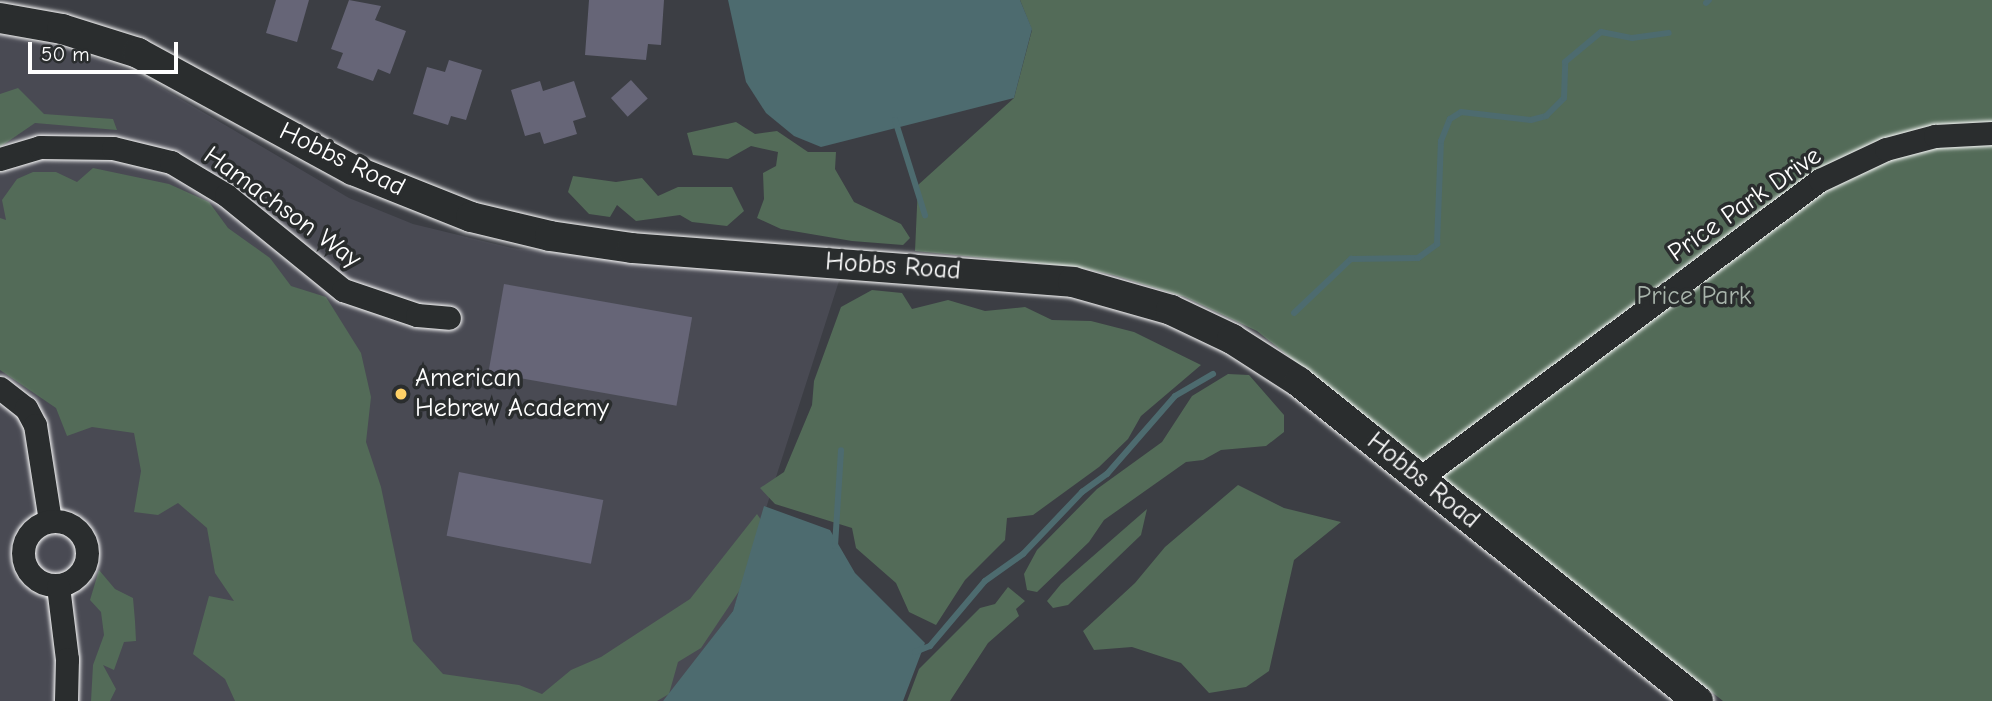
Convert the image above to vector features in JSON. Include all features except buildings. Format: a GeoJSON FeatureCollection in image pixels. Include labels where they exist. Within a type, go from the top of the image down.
{"type":"FeatureCollection","features":[{"type":"Feature","properties":{"kind":"street","name":"Hobbs Road"},"geometry":{"type":"LineString","coordinates":[[0,18],[62,29],[138,53],[353,170],[471,217],[510,227],[632,248],[1073,282],[1126,293],[1194,320],[1272,363],[1698,701]]}},
{"type":"Feature","properties":{"kind":"street","name":"Price Park Drive"},"geometry":{"type":"LineString","coordinates":[[1420,478],[1820,180],[1886,149],[1935,136],[1992,133]]}},
{"type":"Feature","properties":{"kind":"street","name":"Hamachson Way"},"geometry":{"type":"LineString","coordinates":[[0,159],[40,147],[113,148],[171,162],[226,195],[343,290],[396,309],[449,318]]}},
{"type":"Feature","properties":{"kind":"street"},"geometry":{"type":"LineString","coordinates":[[0,388],[26,408],[35,425],[50,521]]}},
{"type":"Feature","properties":{"kind":"street"},"geometry":{"type":"LineString","coordinates":[[50,521],[74,527],[86,545],[87,556],[78,576],[58,586],[30,574],[23,555],[27,536],[50,521]]}},
{"type":"Feature","properties":{"kind":"street"},"geometry":{"type":"LineString","coordinates":[[58,586],[66,659],[66,701]]}},
{"type":"Feature","properties":{"kind":"shaded area","name":"American Hebrew Academy"},"geometry":{"type":"Polygon","coordinates":[[[0,34],[60,46],[135,72],[349,198],[413,224],[512,248],[839,281],[733,611],[668,697],[663,701],[0,701],[0,34]]]}},
{"type":"Feature","properties":{"kind":"green space","name":"Price Park"},"geometry":{"type":"Polygon","coordinates":[[[1020,0],[1992,0],[1992,701],[1723,701],[1257,331],[1185,297],[1113,275],[1076,267],[915,251],[918,185],[1014,98],[1032,30],[1020,0]]]}},
{"type":"Feature","properties":{"kind":"green space"},"geometry":{"type":"Polygon","coordinates":[[[18,88],[44,114],[113,119],[117,130],[35,123],[0,147],[0,94],[18,88]]]}},
{"type":"Feature","properties":{"kind":"green space"},"geometry":{"type":"Polygon","coordinates":[[[736,122],[755,134],[777,131],[808,152],[836,152],[835,169],[854,202],[901,224],[910,238],[903,245],[852,241],[781,229],[757,218],[764,199],[763,173],[776,166],[778,152],[751,146],[728,159],[693,155],[687,133],[736,122]]]}},
{"type":"Feature","properties":{"kind":"green space"},"geometry":{"type":"Polygon","coordinates":[[[93,168],[169,184],[209,202],[228,228],[270,258],[291,286],[326,297],[361,353],[371,397],[366,442],[381,487],[413,641],[443,674],[519,685],[542,694],[571,670],[601,657],[690,599],[757,514],[774,539],[701,648],[678,662],[669,694],[657,701],[235,701],[225,679],[193,654],[209,596],[234,601],[215,573],[207,528],[178,503],[158,515],[134,512],[141,471],[134,433],[92,427],[67,436],[56,408],[0,370],[0,218],[6,220],[2,200],[17,179],[33,172],[56,172],[77,182],[93,168]]]}},
{"type":"Feature","properties":{"kind":"green space"},"geometry":{"type":"Polygon","coordinates":[[[573,176],[616,182],[642,178],[658,196],[678,187],[732,187],[744,211],[727,226],[692,222],[680,215],[636,221],[617,205],[610,217],[589,214],[568,192],[573,176]]]}},
{"type":"Feature","properties":{"kind":"green space"},"geometry":{"type":"Polygon","coordinates":[[[872,290],[902,293],[912,309],[948,300],[985,311],[1025,307],[1052,320],[1091,321],[1134,332],[1201,365],[1141,416],[1128,439],[1099,467],[1033,515],[1007,518],[1005,540],[965,580],[936,625],[909,612],[896,583],[856,548],[852,528],[775,504],[760,488],[784,472],[812,405],[814,381],[841,307],[872,290]]]}},
{"type":"Feature","properties":{"kind":"green space"},"geometry":{"type":"Polygon","coordinates":[[[1228,374],[1249,375],[1284,415],[1284,432],[1266,446],[1221,450],[1203,460],[1186,462],[1104,520],[1089,542],[1037,592],[1027,590],[1024,574],[1037,550],[1097,489],[1162,442],[1192,396],[1228,374]]]}},
{"type":"Feature","properties":{"kind":"green space"},"geometry":{"type":"Polygon","coordinates":[[[1238,485],[1284,508],[1341,522],[1294,560],[1269,671],[1246,687],[1209,693],[1181,663],[1132,647],[1094,650],[1083,631],[1135,583],[1165,547],[1238,485]]]}},
{"type":"Feature","properties":{"kind":"green space"},"geometry":{"type":"Polygon","coordinates":[[[1147,509],[1141,535],[1068,605],[1053,608],[1047,601],[1061,584],[1147,509]]]}},
{"type":"Feature","properties":{"kind":"green space"},"geometry":{"type":"Polygon","coordinates":[[[99,570],[115,589],[133,598],[135,621],[136,641],[124,642],[114,670],[103,665],[116,689],[110,701],[91,701],[93,665],[104,635],[101,612],[90,600],[99,570]]]}},
{"type":"Feature","properties":{"kind":"green space"},"geometry":{"type":"Polygon","coordinates":[[[1008,587],[1025,601],[1016,609],[1019,616],[988,643],[950,701],[907,701],[919,669],[980,608],[995,604],[1008,587]]]}},
{"type":"Feature","properties":{"kind":"water"},"geometry":{"type":"Polygon","coordinates":[[[728,0],[1020,0],[1032,29],[1014,98],[821,147],[794,136],[766,113],[746,82],[728,0]]]}},
{"type":"Feature","properties":{"kind":"water"},"geometry":{"type":"Polygon","coordinates":[[[764,506],[830,530],[855,573],[925,643],[903,701],[663,701],[733,611],[764,506]]]}},
{"type":"Feature","properties":{"kind":"waterway"},"geometry":{"type":"LineString","coordinates":[[1706,3],[1709,0]]}},
{"type":"Feature","properties":{"kind":"waterway"},"geometry":{"type":"LineString","coordinates":[[1294,313],[1351,259],[1418,258],[1437,244],[1441,141],[1450,119],[1461,112],[1531,120],[1546,116],[1564,98],[1565,62],[1601,32],[1632,38],[1669,33]]}},
{"type":"Feature","properties":{"kind":"waterway"},"geometry":{"type":"LineString","coordinates":[[895,120],[925,215]]}},
{"type":"Feature","properties":{"kind":"waterway"},"geometry":{"type":"LineString","coordinates":[[915,652],[930,646],[985,581],[1023,554],[1082,492],[1107,474],[1175,396],[1213,374]]}},
{"type":"Feature","properties":{"kind":"waterway"},"geometry":{"type":"LineString","coordinates":[[835,546],[841,450]]}},
{"type":"Feature","properties":{"kind":"place","name":"American Hebrew Academy"},"geometry":{"type":"Point","coordinates":[401,394]}}]}
